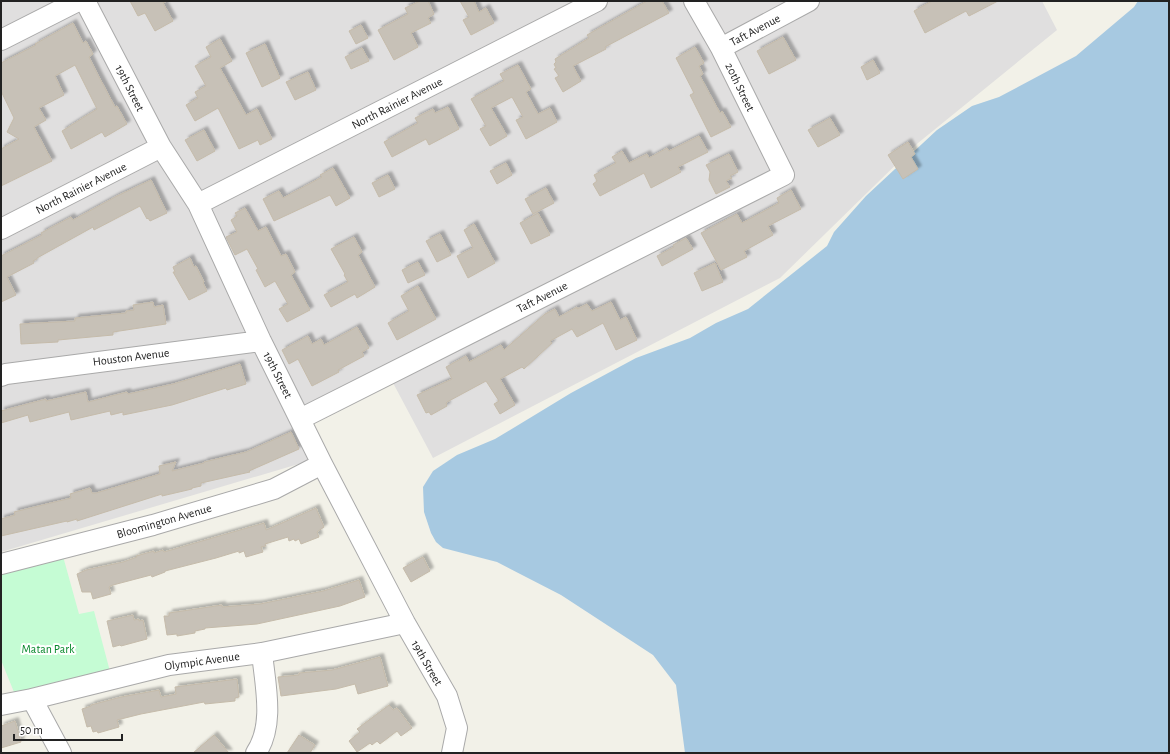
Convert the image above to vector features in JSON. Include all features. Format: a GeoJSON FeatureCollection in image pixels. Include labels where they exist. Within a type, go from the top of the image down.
{"type":"FeatureCollection","features":[{"type":"Feature","properties":{"kind":"street"},"geometry":{"type":"LineString","coordinates":[[1,40],[78,1]]}},
{"type":"Feature","properties":{"kind":"street","name":"19th Street"},"geometry":{"type":"LineString","coordinates":[[86,1],[161,147],[198,204],[261,340],[322,464],[405,623],[446,696],[457,728],[452,753]]}},
{"type":"Feature","properties":{"kind":"street","name":"North Rainier Avenue"},"geometry":{"type":"LineString","coordinates":[[198,204],[597,1]]}},
{"type":"Feature","properties":{"kind":"street","name":"20th Street"},"geometry":{"type":"LineString","coordinates":[[694,1],[721,48],[784,175]]}},
{"type":"Feature","properties":{"kind":"street","name":"Taft Avenue"},"geometry":{"type":"LineString","coordinates":[[721,48],[809,1]]}},
{"type":"Feature","properties":{"kind":"street","name":"North Rainier Avenue"},"geometry":{"type":"LineString","coordinates":[[1,229],[161,147]]}},
{"type":"Feature","properties":{"kind":"street","name":"Taft Avenue"},"geometry":{"type":"LineString","coordinates":[[300,419],[784,175]]}},
{"type":"Feature","properties":{"kind":"street","name":"Houston Avenue"},"geometry":{"type":"LineString","coordinates":[[3,369],[261,340]]}},
{"type":"Feature","properties":{"kind":"street","name":"Bloomington Avenue"},"geometry":{"type":"LineString","coordinates":[[1,564],[153,525],[274,489],[322,464]]}},
{"type":"Feature","properties":{"kind":"street","name":"Olympic Avenue"},"geometry":{"type":"LineString","coordinates":[[1,705],[32,699],[169,665],[262,652],[405,623]]}},
{"type":"Feature","properties":{"kind":"street"},"geometry":{"type":"LineString","coordinates":[[256,753],[263,739],[266,727],[266,696],[262,652]]}},
{"type":"Feature","properties":{"kind":"street"},"geometry":{"type":"LineString","coordinates":[[32,699],[61,753]]}},
{"type":"Feature","properties":{"kind":"shaded area"},"geometry":{"type":"Polygon","coordinates":[[[1,1],[1042,1],[1057,30],[918,143],[780,278],[433,458],[384,366],[291,420],[312,460],[1,552],[1,1]]]}},
{"type":"Feature","properties":{"kind":"green space","name":"Matan Park"},"geometry":{"type":"Polygon","coordinates":[[[61,549],[79,614],[94,611],[112,679],[18,702],[1,660],[1,564],[61,549]]]}},
{"type":"Feature","properties":{"kind":"water"},"geometry":{"type":"Polygon","coordinates":[[[1138,1],[1169,1],[1169,753],[685,753],[676,685],[653,655],[561,595],[497,562],[443,548],[436,542],[431,533],[424,512],[423,487],[433,471],[457,455],[495,439],[571,393],[636,358],[690,338],[716,323],[748,309],[827,246],[834,232],[866,196],[937,130],[972,106],[999,97],[1076,56],[1134,7],[1138,1]]]}},
{"type":"Feature","properties":{"kind":"building"},"geometry":{"type":"Polygon","coordinates":[[[130,1],[167,1],[163,3],[173,21],[155,31],[145,13],[138,16],[130,1]]]}},
{"type":"Feature","properties":{"kind":"building"},"geometry":{"type":"Polygon","coordinates":[[[420,1],[428,1],[434,14],[428,18],[431,23],[411,33],[418,47],[394,60],[378,30],[408,14],[405,8],[420,1]]]}},
{"type":"Feature","properties":{"kind":"building"},"geometry":{"type":"Polygon","coordinates":[[[460,1],[474,1],[479,12],[486,8],[494,23],[471,35],[463,20],[469,17],[460,1]]]}},
{"type":"Feature","properties":{"kind":"building"},"geometry":{"type":"Polygon","coordinates":[[[647,1],[662,1],[669,13],[573,66],[581,81],[563,92],[555,78],[559,76],[554,69],[556,68],[554,64],[556,62],[555,59],[589,38],[587,35],[647,1]]]}},
{"type":"Feature","properties":{"kind":"building"},"geometry":{"type":"Polygon","coordinates":[[[932,1],[998,1],[969,16],[966,11],[925,33],[914,11],[932,1]]]}},
{"type":"Feature","properties":{"kind":"building"},"geometry":{"type":"Polygon","coordinates":[[[73,23],[83,43],[86,41],[93,54],[89,57],[115,107],[117,106],[127,124],[105,137],[102,132],[71,149],[62,131],[97,109],[75,65],[55,76],[64,95],[39,108],[46,120],[34,127],[52,161],[1,186],[1,149],[19,139],[7,132],[14,118],[1,91],[1,63],[36,45],[35,44],[73,23]]]}},
{"type":"Feature","properties":{"kind":"building"},"geometry":{"type":"Polygon","coordinates":[[[361,25],[368,38],[356,44],[349,31],[361,25]]]}},
{"type":"Feature","properties":{"kind":"building"},"geometry":{"type":"Polygon","coordinates":[[[783,37],[796,60],[769,74],[757,51],[783,37]]]}},
{"type":"Feature","properties":{"kind":"building"},"geometry":{"type":"Polygon","coordinates":[[[220,39],[232,61],[220,68],[246,115],[257,109],[272,139],[260,145],[258,140],[239,149],[218,108],[195,121],[186,105],[198,98],[195,92],[206,86],[195,66],[211,57],[206,47],[220,39]]]}},
{"type":"Feature","properties":{"kind":"building"},"geometry":{"type":"Polygon","coordinates":[[[265,44],[280,78],[262,87],[246,53],[265,44]]]}},
{"type":"Feature","properties":{"kind":"building"},"geometry":{"type":"Polygon","coordinates":[[[695,47],[704,63],[699,66],[703,74],[700,76],[720,113],[722,111],[731,127],[711,137],[690,95],[694,93],[676,58],[695,47]]]}},
{"type":"Feature","properties":{"kind":"building"},"geometry":{"type":"Polygon","coordinates":[[[362,48],[369,61],[351,69],[345,57],[362,48]]]}},
{"type":"Feature","properties":{"kind":"building"},"geometry":{"type":"Polygon","coordinates":[[[873,60],[880,73],[867,80],[861,67],[873,60]]]}},
{"type":"Feature","properties":{"kind":"building"},"geometry":{"type":"Polygon","coordinates":[[[518,65],[531,89],[526,92],[538,114],[550,108],[557,122],[526,139],[516,120],[523,117],[512,97],[491,108],[507,136],[490,146],[480,129],[486,126],[471,99],[504,81],[500,74],[518,65]]]}},
{"type":"Feature","properties":{"kind":"building"},"geometry":{"type":"Polygon","coordinates":[[[308,72],[316,90],[295,100],[286,82],[308,72]]]}},
{"type":"Feature","properties":{"kind":"building"},"geometry":{"type":"Polygon","coordinates":[[[448,107],[459,129],[429,145],[426,139],[392,157],[384,142],[418,123],[415,118],[433,109],[435,113],[448,107]]]}},
{"type":"Feature","properties":{"kind":"building"},"geometry":{"type":"Polygon","coordinates":[[[830,118],[840,135],[818,147],[808,130],[830,118]]]}},
{"type":"Feature","properties":{"kind":"building"},"geometry":{"type":"Polygon","coordinates":[[[204,130],[215,151],[197,161],[185,140],[204,130]]]}},
{"type":"Feature","properties":{"kind":"building"},"geometry":{"type":"Polygon","coordinates":[[[699,136],[708,152],[678,167],[681,172],[651,188],[644,173],[600,196],[593,184],[597,181],[594,175],[616,163],[612,157],[622,151],[629,163],[647,154],[649,158],[667,148],[669,151],[699,136]]]}},
{"type":"Feature","properties":{"kind":"building"},"geometry":{"type":"Polygon","coordinates":[[[908,142],[915,154],[911,157],[918,169],[903,179],[888,155],[908,142]]]}},
{"type":"Feature","properties":{"kind":"building"},"geometry":{"type":"Polygon","coordinates":[[[729,154],[738,172],[730,176],[732,178],[726,181],[730,187],[716,194],[709,180],[710,172],[706,165],[729,154]]]}},
{"type":"Feature","properties":{"kind":"building"},"geometry":{"type":"Polygon","coordinates":[[[506,163],[512,175],[497,184],[490,171],[506,163]]]}},
{"type":"Feature","properties":{"kind":"building"},"geometry":{"type":"Polygon","coordinates":[[[333,168],[350,198],[336,206],[330,195],[274,221],[263,199],[279,191],[283,198],[322,177],[320,175],[333,168]]]}},
{"type":"Feature","properties":{"kind":"building"},"geometry":{"type":"Polygon","coordinates":[[[388,175],[395,189],[379,197],[372,183],[388,175]]]}},
{"type":"Feature","properties":{"kind":"building"},"geometry":{"type":"Polygon","coordinates":[[[151,180],[167,213],[150,221],[148,218],[147,219],[140,206],[94,230],[93,227],[37,258],[33,261],[34,263],[7,277],[16,295],[1,302],[1,256],[42,235],[41,233],[71,217],[73,220],[117,196],[151,180]]]}},
{"type":"Feature","properties":{"kind":"building"},"geometry":{"type":"Polygon","coordinates":[[[546,188],[554,203],[533,214],[525,199],[546,188]]]}},
{"type":"Feature","properties":{"kind":"building"},"geometry":{"type":"Polygon","coordinates":[[[791,190],[801,209],[768,226],[773,235],[744,251],[747,257],[721,270],[701,233],[737,214],[742,223],[779,203],[777,198],[791,190]]]}},
{"type":"Feature","properties":{"kind":"building"},"geometry":{"type":"Polygon","coordinates":[[[245,208],[258,231],[266,227],[281,256],[286,254],[295,272],[291,275],[310,310],[287,322],[279,309],[288,304],[275,281],[265,287],[256,270],[258,269],[247,249],[235,255],[226,237],[237,232],[231,220],[237,216],[235,213],[245,208]]]}},
{"type":"Feature","properties":{"kind":"building"},"geometry":{"type":"Polygon","coordinates":[[[538,213],[550,235],[531,244],[520,223],[538,213]]]}},
{"type":"Feature","properties":{"kind":"building"},"geometry":{"type":"Polygon","coordinates":[[[474,224],[495,263],[468,278],[457,256],[473,248],[464,230],[474,224]]]}},
{"type":"Feature","properties":{"kind":"building"},"geometry":{"type":"Polygon","coordinates":[[[440,234],[451,255],[437,262],[426,241],[440,234]]]}},
{"type":"Feature","properties":{"kind":"building"},"geometry":{"type":"Polygon","coordinates":[[[354,237],[362,252],[358,255],[375,287],[357,298],[355,294],[331,307],[324,295],[348,282],[331,249],[354,237]]]}},
{"type":"Feature","properties":{"kind":"building"},"geometry":{"type":"Polygon","coordinates":[[[686,238],[693,249],[662,266],[657,256],[674,247],[673,245],[686,238]]]}},
{"type":"Feature","properties":{"kind":"building"},"geometry":{"type":"Polygon","coordinates":[[[190,258],[194,267],[196,266],[207,291],[189,300],[173,272],[175,272],[173,267],[190,258]]]}},
{"type":"Feature","properties":{"kind":"building"},"geometry":{"type":"Polygon","coordinates":[[[418,262],[425,275],[408,283],[402,270],[418,262]]]}},
{"type":"Feature","properties":{"kind":"building"},"geometry":{"type":"Polygon","coordinates":[[[715,263],[723,282],[702,291],[694,273],[715,263]]]}},
{"type":"Feature","properties":{"kind":"building"},"geometry":{"type":"Polygon","coordinates":[[[418,286],[436,319],[397,340],[388,323],[409,311],[401,296],[418,286]]]}},
{"type":"Feature","properties":{"kind":"building"},"geometry":{"type":"Polygon","coordinates":[[[153,302],[154,307],[163,305],[166,324],[113,332],[113,335],[58,340],[58,342],[21,344],[20,324],[75,321],[75,318],[126,313],[126,311],[134,310],[133,305],[153,302]]]}},
{"type":"Feature","properties":{"kind":"building"},"geometry":{"type":"Polygon","coordinates":[[[611,302],[620,320],[626,317],[637,340],[616,350],[603,323],[577,337],[572,329],[550,341],[552,343],[524,369],[522,367],[500,379],[515,405],[500,414],[494,404],[499,401],[486,381],[447,402],[447,406],[431,415],[429,412],[426,413],[417,395],[452,379],[446,367],[466,356],[469,362],[501,345],[504,350],[545,314],[555,309],[559,317],[577,307],[577,309],[587,304],[592,311],[611,302]]]}},
{"type":"Feature","properties":{"kind":"building"},"geometry":{"type":"Polygon","coordinates":[[[357,327],[369,348],[362,352],[364,356],[338,370],[339,372],[312,386],[298,359],[289,364],[282,350],[308,336],[312,344],[321,339],[324,345],[357,327]]]}},
{"type":"Feature","properties":{"kind":"building"},"geometry":{"type":"Polygon","coordinates":[[[240,364],[246,384],[227,390],[226,388],[172,405],[123,415],[123,412],[111,415],[110,411],[71,420],[69,412],[30,422],[28,415],[1,423],[1,411],[46,399],[46,401],[86,392],[88,402],[127,392],[128,394],[173,384],[240,364]]]}},
{"type":"Feature","properties":{"kind":"building"},"geometry":{"type":"Polygon","coordinates":[[[291,432],[299,449],[249,471],[250,472],[201,483],[201,486],[192,489],[162,496],[162,494],[77,521],[77,519],[1,536],[1,519],[15,515],[14,512],[71,498],[70,494],[90,488],[92,493],[96,493],[160,474],[159,466],[176,462],[172,471],[246,452],[291,432]]]}},
{"type":"Feature","properties":{"kind":"building"},"geometry":{"type":"Polygon","coordinates":[[[316,508],[324,527],[317,532],[319,537],[301,544],[299,539],[289,541],[288,537],[265,544],[266,546],[261,547],[263,552],[246,557],[244,551],[239,553],[239,551],[165,571],[152,577],[151,575],[113,585],[109,587],[111,594],[93,599],[91,592],[82,592],[77,574],[86,570],[123,562],[137,557],[136,556],[154,551],[154,553],[163,550],[164,552],[264,523],[266,530],[316,508]]]}},
{"type":"Feature","properties":{"kind":"building"},"geometry":{"type":"Polygon","coordinates":[[[423,557],[430,571],[411,582],[403,568],[423,557]]]}},
{"type":"Feature","properties":{"kind":"building"},"geometry":{"type":"Polygon","coordinates":[[[359,580],[365,597],[340,606],[257,624],[205,628],[195,631],[195,633],[177,636],[177,634],[167,635],[164,616],[169,616],[169,613],[222,605],[222,607],[260,604],[323,591],[359,580]]]}},
{"type":"Feature","properties":{"kind":"building"},"geometry":{"type":"Polygon","coordinates":[[[133,615],[134,620],[143,620],[147,639],[113,647],[107,621],[133,615]]]}},
{"type":"Feature","properties":{"kind":"building"},"geometry":{"type":"Polygon","coordinates":[[[380,657],[388,686],[358,694],[355,684],[336,689],[281,696],[278,677],[299,675],[299,673],[332,670],[380,657]]]}},
{"type":"Feature","properties":{"kind":"building"},"geometry":{"type":"Polygon","coordinates":[[[237,679],[239,697],[235,698],[235,701],[205,704],[204,702],[141,714],[117,720],[119,727],[98,733],[97,731],[93,732],[91,726],[87,727],[82,709],[121,697],[159,690],[161,697],[176,694],[175,687],[237,679]]]}},
{"type":"Feature","properties":{"kind":"building"},"geometry":{"type":"Polygon","coordinates":[[[389,705],[393,710],[397,708],[412,728],[401,736],[397,731],[380,744],[377,741],[372,745],[370,743],[357,752],[349,741],[360,732],[357,729],[389,705]]]}},
{"type":"Feature","properties":{"kind":"building"},"geometry":{"type":"Polygon","coordinates":[[[15,721],[21,742],[1,748],[1,726],[15,721]]]}},
{"type":"Feature","properties":{"kind":"building"},"geometry":{"type":"Polygon","coordinates":[[[214,735],[229,753],[193,753],[214,735]]]}},
{"type":"Feature","properties":{"kind":"building"},"geometry":{"type":"Polygon","coordinates":[[[299,735],[315,745],[310,753],[287,753],[299,735]]]}}]}
